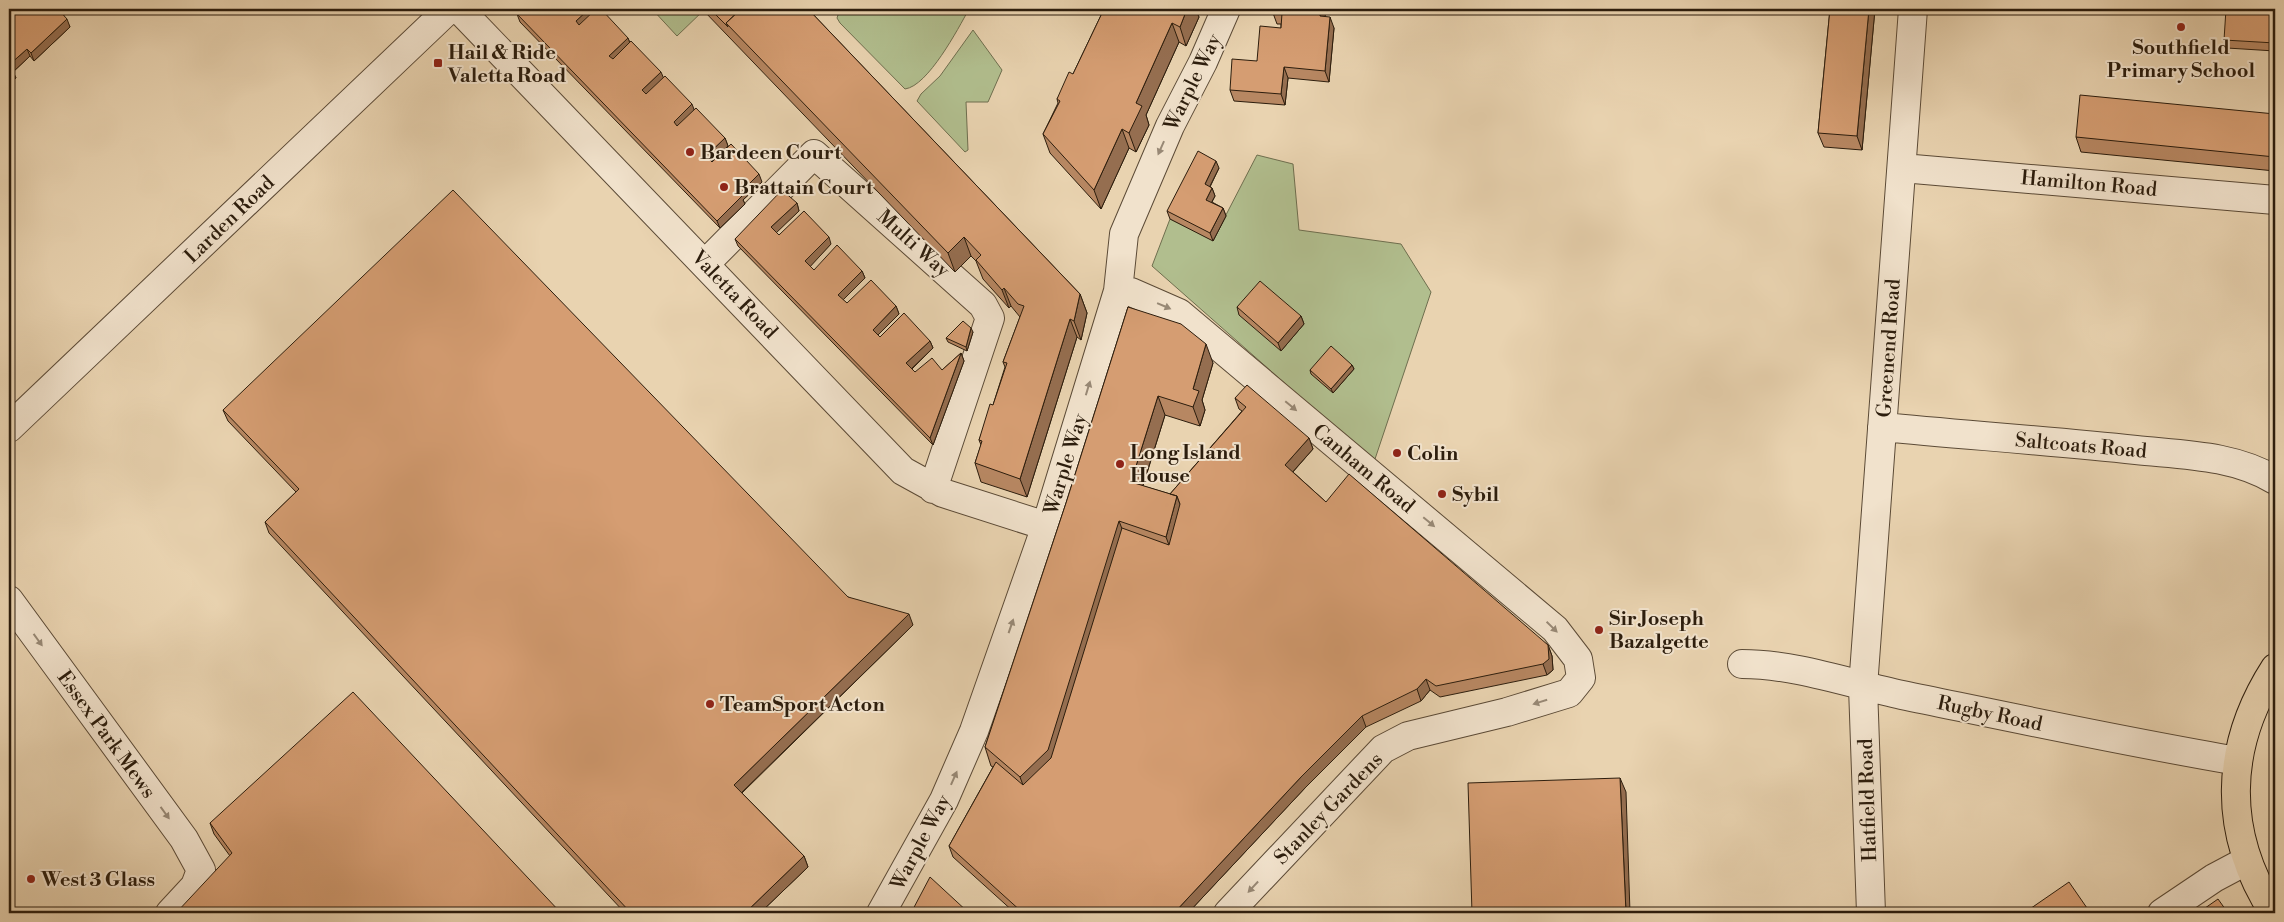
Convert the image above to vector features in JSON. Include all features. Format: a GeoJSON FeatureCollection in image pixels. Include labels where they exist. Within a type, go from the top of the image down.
{"type":"FeatureCollection","features":[{"type":"Feature","properties":{"kind":"main road"},"geometry":{"type":"LineString","coordinates":[[2274,913],[2262,894],[2246,861],[2235,808],[2238,761],[2247,720],[2263,687],[2275,668]]}},
{"type":"Feature","properties":{"kind":"street","name":"Larden Road"},"geometry":{"type":"LineString","coordinates":[[9,428],[449,9]]}},
{"type":"Feature","properties":{"kind":"street","name":"Valetta Road"},"geometry":{"type":"LineString","coordinates":[[459,9],[706,263],[904,471],[933,488],[1046,526]]}},
{"type":"Feature","properties":{"kind":"street","name":"Warple Way"},"geometry":{"type":"LineString","coordinates":[[882,913],[944,800],[974,731],[1046,526],[1118,291],[1124,234],[1170,126],[1203,62],[1226,9]]}},
{"type":"Feature","properties":{"kind":"street","name":"Greenend Road"},"geometry":{"type":"LineString","coordinates":[[1863,687],[1913,9]]}},
{"type":"Feature","properties":{"kind":"street","name":"Multi Way"},"geometry":{"type":"LineString","coordinates":[[706,263],[814,154],[983,305],[990,318],[933,488]]}},
{"type":"Feature","properties":{"kind":"street","name":"Hamilton Road"},"geometry":{"type":"LineString","coordinates":[[1902,168],[2275,200]]}},
{"type":"Feature","properties":{"kind":"street","name":"Canham Road"},"geometry":{"type":"LineString","coordinates":[[1118,291],[1132,292],[1179,313],[1250,370],[1555,629],[1578,659],[1581,678]]}},
{"type":"Feature","properties":{"kind":"street","name":"Saltcoats Road"},"geometry":{"type":"LineString","coordinates":[[1882,427],[2080,444],[2229,460],[2257,469],[2275,480]]}},
{"type":"Feature","properties":{"kind":"street","name":"Essex Park Mews"},"geometry":{"type":"LineString","coordinates":[[9,600],[184,839],[201,870],[195,886],[170,913]]}},
{"type":"Feature","properties":{"kind":"street","name":"Rugby Road"},"geometry":{"type":"LineString","coordinates":[[1742,664],[1768,664],[1863,687],[2238,761]]}},
{"type":"Feature","properties":{"kind":"street","name":"Stanley Gardens"},"geometry":{"type":"LineString","coordinates":[[1228,913],[1383,749],[1408,736],[1507,712],[1569,693],[1581,678]]}},
{"type":"Feature","properties":{"kind":"street","name":"Hatfield Road"},"geometry":{"type":"LineString","coordinates":[[1863,687],[1871,913]]}},
{"type":"Feature","properties":{"kind":"street"},"geometry":{"type":"LineString","coordinates":[[2162,913],[2214,878],[2246,861]]}},
{"type":"Feature","properties":{"kind":"green space"},"geometry":{"type":"Polygon","coordinates":[[[652,9],[705,9],[677,36],[652,9]]]}},
{"type":"Feature","properties":{"kind":"green space"},"geometry":{"type":"Polygon","coordinates":[[[840,9],[969,9],[932,68],[914,86],[905,89],[840,23],[837,18],[840,9]]]}},
{"type":"Feature","properties":{"kind":"green space"},"geometry":{"type":"Polygon","coordinates":[[[973,30],[1002,70],[988,102],[966,102],[968,150],[965,152],[917,101],[921,94],[940,76],[973,30]]]}},
{"type":"Feature","properties":{"kind":"green space"},"geometry":{"type":"Polygon","coordinates":[[[1257,155],[1293,164],[1299,230],[1401,244],[1431,292],[1374,462],[1152,266],[1170,219],[1213,240],[1257,155]]]}},
{"type":"Feature","properties":{"kind":"building"},"geometry":{"type":"Polygon","coordinates":[[[9,9],[58,9],[67,19],[31,53],[27,49],[9,65],[9,9]]]}},
{"type":"Feature","properties":{"kind":"building"},"geometry":{"type":"Polygon","coordinates":[[[523,9],[589,9],[576,21],[579,25],[596,9],[601,9],[628,38],[609,56],[613,59],[631,41],[661,72],[642,90],[646,94],[665,76],[692,104],[674,122],[677,126],[696,108],[725,138],[706,156],[712,162],[731,144],[759,174],[739,194],[742,196],[717,221],[517,14],[523,9]]]}},
{"type":"Feature","properties":{"kind":"building"},"geometry":{"type":"Polygon","coordinates":[[[710,9],[741,9],[726,23],[728,27],[710,9]]]}},
{"type":"Feature","properties":{"kind":"building"},"geometry":{"type":"Polygon","coordinates":[[[741,9],[808,9],[1080,294],[1074,321],[1070,319],[1020,479],[975,463],[982,441],[979,440],[990,404],[993,405],[1007,363],[1003,362],[1024,306],[1018,304],[1004,288],[1002,290],[976,260],[981,255],[964,237],[948,253],[726,23],[741,9]]]}},
{"type":"Feature","properties":{"kind":"building"},"geometry":{"type":"Polygon","coordinates":[[[1104,9],[1187,9],[1180,27],[1172,23],[1136,103],[1142,106],[1129,133],[1122,129],[1094,190],[1043,134],[1060,101],[1057,99],[1069,72],[1073,74],[1104,9]]]}},
{"type":"Feature","properties":{"kind":"building"},"geometry":{"type":"Polygon","coordinates":[[[1273,9],[1320,9],[1320,16],[1330,17],[1325,71],[1284,67],[1281,94],[1230,90],[1232,59],[1257,61],[1260,26],[1281,28],[1282,13],[1273,13],[1273,9]]]}},
{"type":"Feature","properties":{"kind":"building"},"geometry":{"type":"Polygon","coordinates":[[[1830,9],[1869,9],[1857,136],[1818,133],[1830,9]]]}},
{"type":"Feature","properties":{"kind":"building"},"geometry":{"type":"Polygon","coordinates":[[[2226,9],[2275,9],[2275,43],[2224,40],[2226,9]]]}},
{"type":"Feature","properties":{"kind":"building"},"geometry":{"type":"Polygon","coordinates":[[[9,65],[13,71],[9,74],[9,65]]]}},
{"type":"Feature","properties":{"kind":"building"},"geometry":{"type":"Polygon","coordinates":[[[2080,95],[2275,114],[2275,157],[2076,137],[2080,95]]]}},
{"type":"Feature","properties":{"kind":"building"},"geometry":{"type":"Polygon","coordinates":[[[1198,151],[1216,161],[1205,184],[1212,188],[1206,200],[1223,208],[1210,233],[1167,211],[1198,151]]]}},
{"type":"Feature","properties":{"kind":"building"},"geometry":{"type":"Polygon","coordinates":[[[453,190],[848,597],[909,614],[734,785],[804,856],[745,913],[631,913],[265,522],[299,489],[223,410],[453,190]]]}},
{"type":"Feature","properties":{"kind":"building"},"geometry":{"type":"Polygon","coordinates":[[[782,190],[797,203],[771,227],[779,235],[804,211],[829,237],[805,261],[814,270],[837,245],[862,271],[838,295],[847,303],[871,280],[896,306],[873,330],[880,337],[904,313],[930,341],[906,363],[915,372],[932,358],[942,370],[961,353],[930,438],[735,239],[782,190]]]}},
{"type":"Feature","properties":{"kind":"building"},"geometry":{"type":"Polygon","coordinates":[[[1260,281],[1301,316],[1278,343],[1237,307],[1260,281]]]}},
{"type":"Feature","properties":{"kind":"building"},"geometry":{"type":"Polygon","coordinates":[[[1128,307],[1181,324],[1206,344],[1193,389],[1199,391],[1193,407],[1158,396],[1131,482],[1177,496],[1166,537],[1119,521],[1048,750],[1020,777],[985,747],[1066,503],[1128,307]]]}},
{"type":"Feature","properties":{"kind":"building"},"geometry":{"type":"Polygon","coordinates":[[[963,321],[971,328],[966,347],[946,338],[963,321]]]}},
{"type":"Feature","properties":{"kind":"building"},"geometry":{"type":"Polygon","coordinates":[[[1331,346],[1352,365],[1331,389],[1310,370],[1331,346]]]}},
{"type":"Feature","properties":{"kind":"building"},"geometry":{"type":"Polygon","coordinates":[[[1247,385],[1309,438],[1285,465],[1326,502],[1349,474],[1548,645],[1549,659],[1543,664],[1436,686],[1426,679],[1417,689],[1362,716],[1301,777],[1174,913],[1023,913],[949,846],[996,762],[1023,785],[1051,758],[1122,528],[1169,545],[1180,504],[1177,496],[1170,494],[1246,407],[1235,398],[1247,385]]]}},
{"type":"Feature","properties":{"kind":"building"},"geometry":{"type":"Polygon","coordinates":[[[353,692],[561,913],[176,913],[232,853],[210,823],[353,692]]]}},
{"type":"Feature","properties":{"kind":"building"},"geometry":{"type":"Polygon","coordinates":[[[1620,778],[1626,913],[1472,913],[1468,783],[1620,778]]]}},
{"type":"Feature","properties":{"kind":"building"},"geometry":{"type":"Polygon","coordinates":[[[930,877],[969,913],[911,913],[930,877]]]}},
{"type":"Feature","properties":{"kind":"building"},"geometry":{"type":"Polygon","coordinates":[[[2069,882],[2087,908],[2079,913],[2024,913],[2069,882]]]}},
{"type":"Feature","properties":{"kind":"building"},"geometry":{"type":"Polygon","coordinates":[[[2218,899],[2228,913],[2198,913],[2218,899]]]}},
{"type":"Feature","properties":{"kind":"place","name":"Southfield Primary School"},"geometry":{"type":"Point","coordinates":[2181,27]}},
{"type":"Feature","properties":{"kind":"place","name":"Hail & Ride Valetta Road"},"geometry":{"type":"Point","coordinates":[438,63]}},
{"type":"Feature","properties":{"kind":"place","name":"Bardeen Court"},"geometry":{"type":"Point","coordinates":[690,152]}},
{"type":"Feature","properties":{"kind":"place","name":"Brattain Court"},"geometry":{"type":"Point","coordinates":[724,187]}},
{"type":"Feature","properties":{"kind":"place","name":"Colin"},"geometry":{"type":"Point","coordinates":[1397,453]}},
{"type":"Feature","properties":{"kind":"place","name":"Long Island House"},"geometry":{"type":"Point","coordinates":[1120,464]}},
{"type":"Feature","properties":{"kind":"place","name":"Sybil"},"geometry":{"type":"Point","coordinates":[1442,494]}},
{"type":"Feature","properties":{"kind":"place","name":"Sir Joseph Bazalgette"},"geometry":{"type":"Point","coordinates":[1599,630]}},
{"type":"Feature","properties":{"kind":"place","name":"TeamSport Acton"},"geometry":{"type":"Point","coordinates":[710,704]}},
{"type":"Feature","properties":{"kind":"place","name":"West 3 Glass"},"geometry":{"type":"Point","coordinates":[31,879]}}]}
